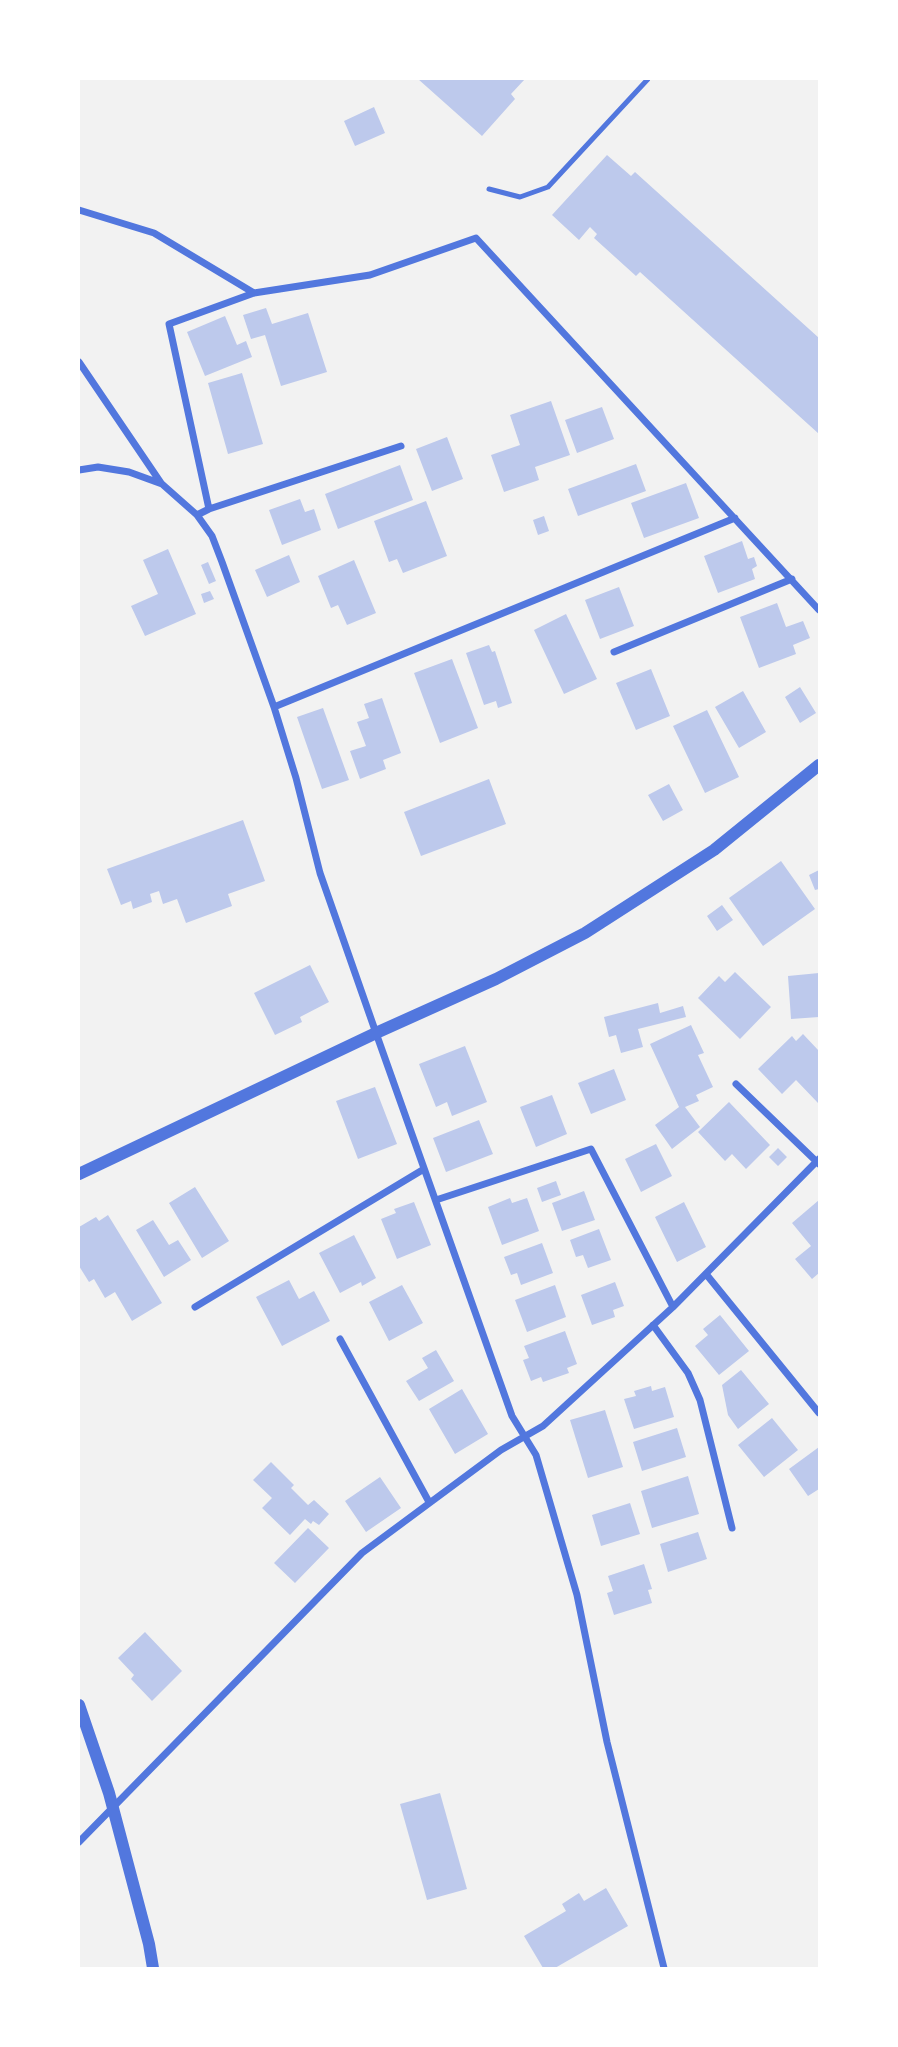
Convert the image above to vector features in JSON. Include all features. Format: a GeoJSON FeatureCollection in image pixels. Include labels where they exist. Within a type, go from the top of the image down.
{"type":"FeatureCollection","features":[{"type":"Feature","properties":{"kind":"street"},"geometry":{"type":"LineString","coordinates":[[79,210],[155,233],[254,293]]}},
{"type":"Feature","properties":{"kind":"street"},"geometry":{"type":"LineString","coordinates":[[209,509],[169,324],[254,293],[370,275],[476,238],[819,610]]}},
{"type":"Feature","properties":{"kind":"street"},"geometry":{"type":"LineString","coordinates":[[79,362],[162,484],[197,515],[212,536],[222,562],[274,707],[296,778],[320,873],[376,1033],[512,1416],[536,1455],[577,1595],[607,1742],[664,1968]]}},
{"type":"Feature","properties":{"kind":"street"},"geometry":{"type":"LineString","coordinates":[[197,515],[401,446]]}},
{"type":"Feature","properties":{"kind":"street"},"geometry":{"type":"LineString","coordinates":[[79,470],[98,467],[129,472],[162,484]]}},
{"type":"Feature","properties":{"kind":"street"},"geometry":{"type":"LineString","coordinates":[[274,707],[735,518]]}},
{"type":"Feature","properties":{"kind":"street"},"geometry":{"type":"LineString","coordinates":[[614,652],[792,579]]}},
{"type":"Feature","properties":{"kind":"street"},"geometry":{"type":"LineString","coordinates":[[79,1174],[496,979],[585,933],[714,850],[819,765]]}},
{"type":"Feature","properties":{"kind":"street"},"geometry":{"type":"LineString","coordinates":[[79,1842],[362,1553],[501,1450],[544,1426],[673,1307],[818,1162],[736,1084]]}},
{"type":"Feature","properties":{"kind":"street"},"geometry":{"type":"LineString","coordinates":[[436,1200],[591,1149],[673,1307]]}},
{"type":"Feature","properties":{"kind":"street"},"geometry":{"type":"LineString","coordinates":[[195,1307],[424,1169]]}},
{"type":"Feature","properties":{"kind":"street"},"geometry":{"type":"LineString","coordinates":[[706,1274],[819,1413]]}},
{"type":"Feature","properties":{"kind":"street"},"geometry":{"type":"LineString","coordinates":[[653,1325],[688,1373],[700,1400],[732,1528]]}},
{"type":"Feature","properties":{"kind":"street"},"geometry":{"type":"LineString","coordinates":[[340,1339],[429,1502]]}},
{"type":"Feature","properties":{"kind":"street"},"geometry":{"type":"LineString","coordinates":[[79,1705],[108,1793],[149,1944],[153,1968]]}},
{"type":"Feature","properties":{"kind":"lane"},"geometry":{"type":"LineString","coordinates":[[489,189],[520,197],[548,187],[648,79]]}},
{"type":"Feature","properties":{"kind":"building"},"geometry":{"type":"Polygon","coordinates":[[[418,79],[525,79],[511,94],[515,99],[482,136],[418,79]]]}},
{"type":"Feature","properties":{"kind":"building"},"geometry":{"type":"Polygon","coordinates":[[[374,107],[385,133],[355,146],[344,121],[374,107]]]}},
{"type":"Feature","properties":{"kind":"building"},"geometry":{"type":"Polygon","coordinates":[[[607,155],[631,176],[635,172],[819,338],[819,434],[640,272],[636,276],[594,238],[597,234],[590,227],[579,240],[552,215],[607,155]]]}},
{"type":"Feature","properties":{"kind":"building"},"geometry":{"type":"Polygon","coordinates":[[[266,308],[272,324],[308,313],[327,372],[281,386],[265,335],[251,339],[243,315],[266,308]]]}},
{"type":"Feature","properties":{"kind":"building"},"geometry":{"type":"Polygon","coordinates":[[[225,316],[237,345],[246,341],[252,357],[205,376],[187,332],[225,316]]]}},
{"type":"Feature","properties":{"kind":"building"},"geometry":{"type":"Polygon","coordinates":[[[242,373],[263,444],[228,454],[208,383],[242,373]]]}},
{"type":"Feature","properties":{"kind":"building"},"geometry":{"type":"Polygon","coordinates":[[[551,401],[570,455],[535,467],[539,480],[504,492],[491,455],[520,445],[510,415],[551,401]]]}},
{"type":"Feature","properties":{"kind":"building"},"geometry":{"type":"Polygon","coordinates":[[[602,407],[614,439],[577,453],[565,420],[602,407]]]}},
{"type":"Feature","properties":{"kind":"building"},"geometry":{"type":"Polygon","coordinates":[[[447,437],[463,479],[432,491],[416,449],[447,437]]]}},
{"type":"Feature","properties":{"kind":"building"},"geometry":{"type":"Polygon","coordinates":[[[636,464],[646,491],[578,516],[568,489],[636,464]]]}},
{"type":"Feature","properties":{"kind":"building"},"geometry":{"type":"Polygon","coordinates":[[[400,465],[413,500],[338,529],[325,494],[400,465]]]}},
{"type":"Feature","properties":{"kind":"building"},"geometry":{"type":"Polygon","coordinates":[[[686,483],[699,518],[644,538],[631,503],[686,483]]]}},
{"type":"Feature","properties":{"kind":"building"},"geometry":{"type":"Polygon","coordinates":[[[300,499],[305,512],[314,509],[321,530],[282,545],[269,510],[300,499]]]}},
{"type":"Feature","properties":{"kind":"building"},"geometry":{"type":"Polygon","coordinates":[[[426,501],[447,556],[403,573],[397,559],[389,562],[374,521],[426,501]]]}},
{"type":"Feature","properties":{"kind":"building"},"geometry":{"type":"Polygon","coordinates":[[[544,516],[549,531],[538,535],[533,520],[544,516]]]}},
{"type":"Feature","properties":{"kind":"building"},"geometry":{"type":"Polygon","coordinates":[[[742,541],[748,559],[754,557],[757,566],[752,569],[755,579],[718,593],[704,556],[742,541]]]}},
{"type":"Feature","properties":{"kind":"building"},"geometry":{"type":"Polygon","coordinates":[[[168,549],[196,614],[145,636],[131,606],[158,594],[143,560],[168,549]]]}},
{"type":"Feature","properties":{"kind":"building"},"geometry":{"type":"Polygon","coordinates":[[[289,555],[300,582],[267,597],[255,570],[289,555]]]}},
{"type":"Feature","properties":{"kind":"building"},"geometry":{"type":"Polygon","coordinates":[[[354,560],[376,613],[347,625],[338,605],[331,608],[318,576],[354,560]]]}},
{"type":"Feature","properties":{"kind":"building"},"geometry":{"type":"Polygon","coordinates":[[[208,562],[216,581],[209,584],[201,565],[208,562]]]}},
{"type":"Feature","properties":{"kind":"building"},"geometry":{"type":"Polygon","coordinates":[[[619,587],[634,626],[600,639],[585,600],[619,587]]]}},
{"type":"Feature","properties":{"kind":"building"},"geometry":{"type":"Polygon","coordinates":[[[210,591],[214,599],[204,603],[201,594],[210,591]]]}},
{"type":"Feature","properties":{"kind":"building"},"geometry":{"type":"Polygon","coordinates":[[[777,603],[786,627],[803,621],[810,638],[793,645],[796,654],[759,668],[740,617],[777,603]]]}},
{"type":"Feature","properties":{"kind":"building"},"geometry":{"type":"Polygon","coordinates":[[[566,614],[597,679],[564,694],[534,630],[566,614]]]}},
{"type":"Feature","properties":{"kind":"building"},"geometry":{"type":"Polygon","coordinates":[[[489,645],[492,652],[495,651],[512,703],[498,708],[496,701],[484,705],[466,653],[489,645]]]}},
{"type":"Feature","properties":{"kind":"building"},"geometry":{"type":"Polygon","coordinates":[[[452,659],[478,728],[440,743],[414,673],[452,659]]]}},
{"type":"Feature","properties":{"kind":"building"},"geometry":{"type":"Polygon","coordinates":[[[651,669],[670,716],[636,730],[616,683],[651,669]]]}},
{"type":"Feature","properties":{"kind":"building"},"geometry":{"type":"Polygon","coordinates":[[[800,687],[816,713],[800,723],[785,697],[800,687]]]}},
{"type":"Feature","properties":{"kind":"building"},"geometry":{"type":"Polygon","coordinates":[[[743,691],[766,732],[739,748],[715,707],[743,691]]]}},
{"type":"Feature","properties":{"kind":"building"},"geometry":{"type":"Polygon","coordinates":[[[382,698],[401,753],[383,760],[386,769],[360,779],[350,751],[366,746],[357,722],[369,718],[364,704],[382,698]]]}},
{"type":"Feature","properties":{"kind":"building"},"geometry":{"type":"Polygon","coordinates":[[[323,708],[349,780],[322,789],[297,717],[323,708]]]}},
{"type":"Feature","properties":{"kind":"building"},"geometry":{"type":"Polygon","coordinates":[[[707,710],[739,777],[705,793],[673,726],[707,710]]]}},
{"type":"Feature","properties":{"kind":"building"},"geometry":{"type":"Polygon","coordinates":[[[489,779],[506,824],[421,856],[404,812],[489,779]]]}},
{"type":"Feature","properties":{"kind":"building"},"geometry":{"type":"Polygon","coordinates":[[[669,784],[683,810],[663,821],[648,795],[669,784]]]}},
{"type":"Feature","properties":{"kind":"building"},"geometry":{"type":"Polygon","coordinates":[[[243,820],[265,881],[228,894],[232,906],[186,923],[177,899],[163,904],[159,891],[150,894],[152,902],[133,909],[131,901],[121,905],[107,869],[243,820]]]}},
{"type":"Feature","properties":{"kind":"building"},"geometry":{"type":"Polygon","coordinates":[[[781,861],[815,909],[763,946],[729,898],[781,861]]]}},
{"type":"Feature","properties":{"kind":"building"},"geometry":{"type":"Polygon","coordinates":[[[819,870],[819,889],[815,890],[809,875],[819,870]]]}},
{"type":"Feature","properties":{"kind":"building"},"geometry":{"type":"Polygon","coordinates":[[[722,905],[733,920],[717,931],[707,916],[722,905]]]}},
{"type":"Feature","properties":{"kind":"building"},"geometry":{"type":"Polygon","coordinates":[[[310,965],[329,1002],[300,1017],[302,1022],[275,1035],[254,993],[310,965]]]}},
{"type":"Feature","properties":{"kind":"building"},"geometry":{"type":"Polygon","coordinates":[[[735,972],[771,1007],[740,1039],[698,998],[719,976],[725,982],[735,972]]]}},
{"type":"Feature","properties":{"kind":"building"},"geometry":{"type":"Polygon","coordinates":[[[819,973],[819,1017],[791,1019],[788,976],[819,973]]]}},
{"type":"Feature","properties":{"kind":"building"},"geometry":{"type":"Polygon","coordinates":[[[658,1003],[660,1013],[683,1006],[686,1017],[638,1029],[643,1047],[621,1053],[616,1035],[609,1037],[604,1017],[658,1003]]]}},
{"type":"Feature","properties":{"kind":"building"},"geometry":{"type":"Polygon","coordinates":[[[691,1025],[704,1053],[698,1055],[713,1087],[696,1095],[699,1101],[685,1107],[700,1127],[672,1149],[655,1125],[679,1107],[650,1044],[691,1025]]]}},
{"type":"Feature","properties":{"kind":"building"},"geometry":{"type":"Polygon","coordinates":[[[803,1034],[819,1051],[818,1103],[796,1080],[782,1094],[758,1069],[792,1036],[796,1041],[803,1034]]]}},
{"type":"Feature","properties":{"kind":"building"},"geometry":{"type":"Polygon","coordinates":[[[465,1046],[487,1102],[452,1116],[447,1102],[436,1107],[419,1064],[465,1046]]]}},
{"type":"Feature","properties":{"kind":"building"},"geometry":{"type":"Polygon","coordinates":[[[614,1069],[626,1100],[591,1114],[578,1083],[614,1069]]]}},
{"type":"Feature","properties":{"kind":"building"},"geometry":{"type":"Polygon","coordinates":[[[375,1087],[397,1144],[358,1159],[336,1101],[375,1087]]]}},
{"type":"Feature","properties":{"kind":"building"},"geometry":{"type":"Polygon","coordinates":[[[552,1095],[567,1134],[536,1147],[520,1107],[552,1095]]]}},
{"type":"Feature","properties":{"kind":"building"},"geometry":{"type":"Polygon","coordinates":[[[729,1102],[770,1145],[746,1169],[732,1154],[725,1161],[698,1132],[729,1102]]]}},
{"type":"Feature","properties":{"kind":"building"},"geometry":{"type":"Polygon","coordinates":[[[479,1120],[493,1154],[446,1172],[433,1138],[479,1120]]]}},
{"type":"Feature","properties":{"kind":"building"},"geometry":{"type":"Polygon","coordinates":[[[656,1144],[672,1176],[641,1192],[625,1159],[656,1144]]]}},
{"type":"Feature","properties":{"kind":"building"},"geometry":{"type":"Polygon","coordinates":[[[778,1148],[787,1157],[778,1166],[769,1157],[778,1148]]]}},
{"type":"Feature","properties":{"kind":"building"},"geometry":{"type":"Polygon","coordinates":[[[556,1181],[561,1195],[542,1202],[537,1188],[556,1181]]]}},
{"type":"Feature","properties":{"kind":"building"},"geometry":{"type":"Polygon","coordinates":[[[195,1187],[229,1241],[202,1258],[169,1203],[195,1187]]]}},
{"type":"Feature","properties":{"kind":"building"},"geometry":{"type":"Polygon","coordinates":[[[584,1191],[595,1220],[562,1231],[552,1203],[584,1191]]]}},
{"type":"Feature","properties":{"kind":"building"},"geometry":{"type":"Polygon","coordinates":[[[510,1198],[512,1203],[527,1198],[539,1231],[502,1245],[488,1207],[510,1198]]]}},
{"type":"Feature","properties":{"kind":"building"},"geometry":{"type":"Polygon","coordinates":[[[819,1200],[819,1273],[812,1279],[795,1259],[811,1246],[792,1223],[819,1200]]]}},
{"type":"Feature","properties":{"kind":"building"},"geometry":{"type":"Polygon","coordinates":[[[414,1202],[431,1245],[397,1259],[381,1219],[396,1213],[394,1209],[414,1202]]]}},
{"type":"Feature","properties":{"kind":"building"},"geometry":{"type":"Polygon","coordinates":[[[684,1202],[706,1247],[677,1262],[655,1217],[684,1202]]]}},
{"type":"Feature","properties":{"kind":"building"},"geometry":{"type":"Polygon","coordinates":[[[108,1215],[162,1303],[132,1321],[115,1292],[105,1298],[94,1279],[89,1282],[79,1266],[79,1227],[96,1217],[99,1221],[108,1215]]]}},
{"type":"Feature","properties":{"kind":"building"},"geometry":{"type":"Polygon","coordinates":[[[153,1220],[169,1245],[178,1240],[191,1260],[164,1277],[136,1230],[153,1220]]]}},
{"type":"Feature","properties":{"kind":"building"},"geometry":{"type":"Polygon","coordinates":[[[599,1229],[611,1260],[588,1268],[583,1255],[576,1257],[570,1240],[599,1229]]]}},
{"type":"Feature","properties":{"kind":"building"},"geometry":{"type":"Polygon","coordinates":[[[354,1235],[376,1278],[340,1293],[319,1253],[354,1235]]]}},
{"type":"Feature","properties":{"kind":"building"},"geometry":{"type":"Polygon","coordinates":[[[542,1243],[553,1273],[521,1285],[517,1273],[511,1275],[504,1257],[542,1243]]]}},
{"type":"Feature","properties":{"kind":"building"},"geometry":{"type":"Polygon","coordinates":[[[289,1280],[299,1299],[314,1291],[330,1321],[282,1346],[256,1297],[289,1280]]]}},
{"type":"Feature","properties":{"kind":"building"},"geometry":{"type":"Polygon","coordinates":[[[615,1282],[624,1306],[613,1310],[615,1317],[592,1325],[581,1295],[615,1282]]]}},
{"type":"Feature","properties":{"kind":"building"},"geometry":{"type":"Polygon","coordinates":[[[402,1285],[423,1323],[389,1341],[369,1302],[402,1285]]]}},
{"type":"Feature","properties":{"kind":"building"},"geometry":{"type":"Polygon","coordinates":[[[555,1285],[566,1317],[527,1332],[515,1300],[555,1285]]]}},
{"type":"Feature","properties":{"kind":"building"},"geometry":{"type":"Polygon","coordinates":[[[720,1315],[749,1351],[719,1375],[695,1346],[708,1335],[703,1329],[720,1315]]]}},
{"type":"Feature","properties":{"kind":"building"},"geometry":{"type":"Polygon","coordinates":[[[565,1331],[577,1364],[567,1368],[569,1373],[543,1382],[541,1377],[531,1381],[523,1360],[529,1358],[524,1346],[565,1331]]]}},
{"type":"Feature","properties":{"kind":"building"},"geometry":{"type":"Polygon","coordinates":[[[436,1350],[454,1381],[419,1401],[406,1381],[428,1368],[422,1358],[436,1350]]]}},
{"type":"Feature","properties":{"kind":"building"},"geometry":{"type":"Polygon","coordinates":[[[741,1370],[769,1404],[738,1429],[728,1415],[722,1385],[741,1370]]]}},
{"type":"Feature","properties":{"kind":"building"},"geometry":{"type":"Polygon","coordinates":[[[651,1386],[652,1391],[665,1387],[674,1417],[634,1429],[624,1399],[636,1396],[634,1391],[651,1386]]]}},
{"type":"Feature","properties":{"kind":"building"},"geometry":{"type":"Polygon","coordinates":[[[462,1389],[488,1434],[455,1454],[429,1409],[462,1389]]]}},
{"type":"Feature","properties":{"kind":"building"},"geometry":{"type":"Polygon","coordinates":[[[605,1410],[623,1467],[588,1478],[570,1420],[605,1410]]]}},
{"type":"Feature","properties":{"kind":"building"},"geometry":{"type":"Polygon","coordinates":[[[772,1418],[798,1450],[764,1477],[738,1445],[772,1418]]]}},
{"type":"Feature","properties":{"kind":"building"},"geometry":{"type":"Polygon","coordinates":[[[677,1428],[686,1457],[642,1471],[633,1442],[677,1428]]]}},
{"type":"Feature","properties":{"kind":"building"},"geometry":{"type":"Polygon","coordinates":[[[819,1447],[819,1489],[808,1496],[789,1469],[819,1447]]]}},
{"type":"Feature","properties":{"kind":"building"},"geometry":{"type":"Polygon","coordinates":[[[271,1462],[294,1485],[291,1488],[308,1505],[314,1500],[329,1514],[319,1525],[313,1521],[311,1524],[305,1519],[290,1535],[262,1508],[272,1498],[253,1480],[271,1462]]]}},
{"type":"Feature","properties":{"kind":"building"},"geometry":{"type":"Polygon","coordinates":[[[688,1476],[699,1514],[652,1528],[641,1491],[688,1476]]]}},
{"type":"Feature","properties":{"kind":"building"},"geometry":{"type":"Polygon","coordinates":[[[380,1477],[401,1508],[366,1532],[345,1501],[380,1477]]]}},
{"type":"Feature","properties":{"kind":"building"},"geometry":{"type":"Polygon","coordinates":[[[630,1503],[640,1534],[601,1546],[592,1515],[630,1503]]]}},
{"type":"Feature","properties":{"kind":"building"},"geometry":{"type":"Polygon","coordinates":[[[308,1528],[329,1548],[295,1583],[274,1563],[308,1528]]]}},
{"type":"Feature","properties":{"kind":"building"},"geometry":{"type":"Polygon","coordinates":[[[698,1532],[707,1559],[668,1572],[660,1544],[698,1532]]]}},
{"type":"Feature","properties":{"kind":"building"},"geometry":{"type":"Polygon","coordinates":[[[644,1564],[652,1589],[648,1590],[652,1603],[614,1615],[607,1593],[613,1591],[608,1576],[644,1564]]]}},
{"type":"Feature","properties":{"kind":"building"},"geometry":{"type":"Polygon","coordinates":[[[145,1632],[182,1671],[152,1701],[131,1679],[134,1675],[118,1658],[145,1632]]]}},
{"type":"Feature","properties":{"kind":"building"},"geometry":{"type":"Polygon","coordinates":[[[440,1793],[467,1889],[427,1900],[400,1804],[440,1793]]]}},
{"type":"Feature","properties":{"kind":"building"},"geometry":{"type":"Polygon","coordinates":[[[606,1888],[628,1926],[555,1968],[543,1968],[524,1936],[566,1911],[562,1904],[579,1893],[584,1901],[606,1888]]]}}]}
